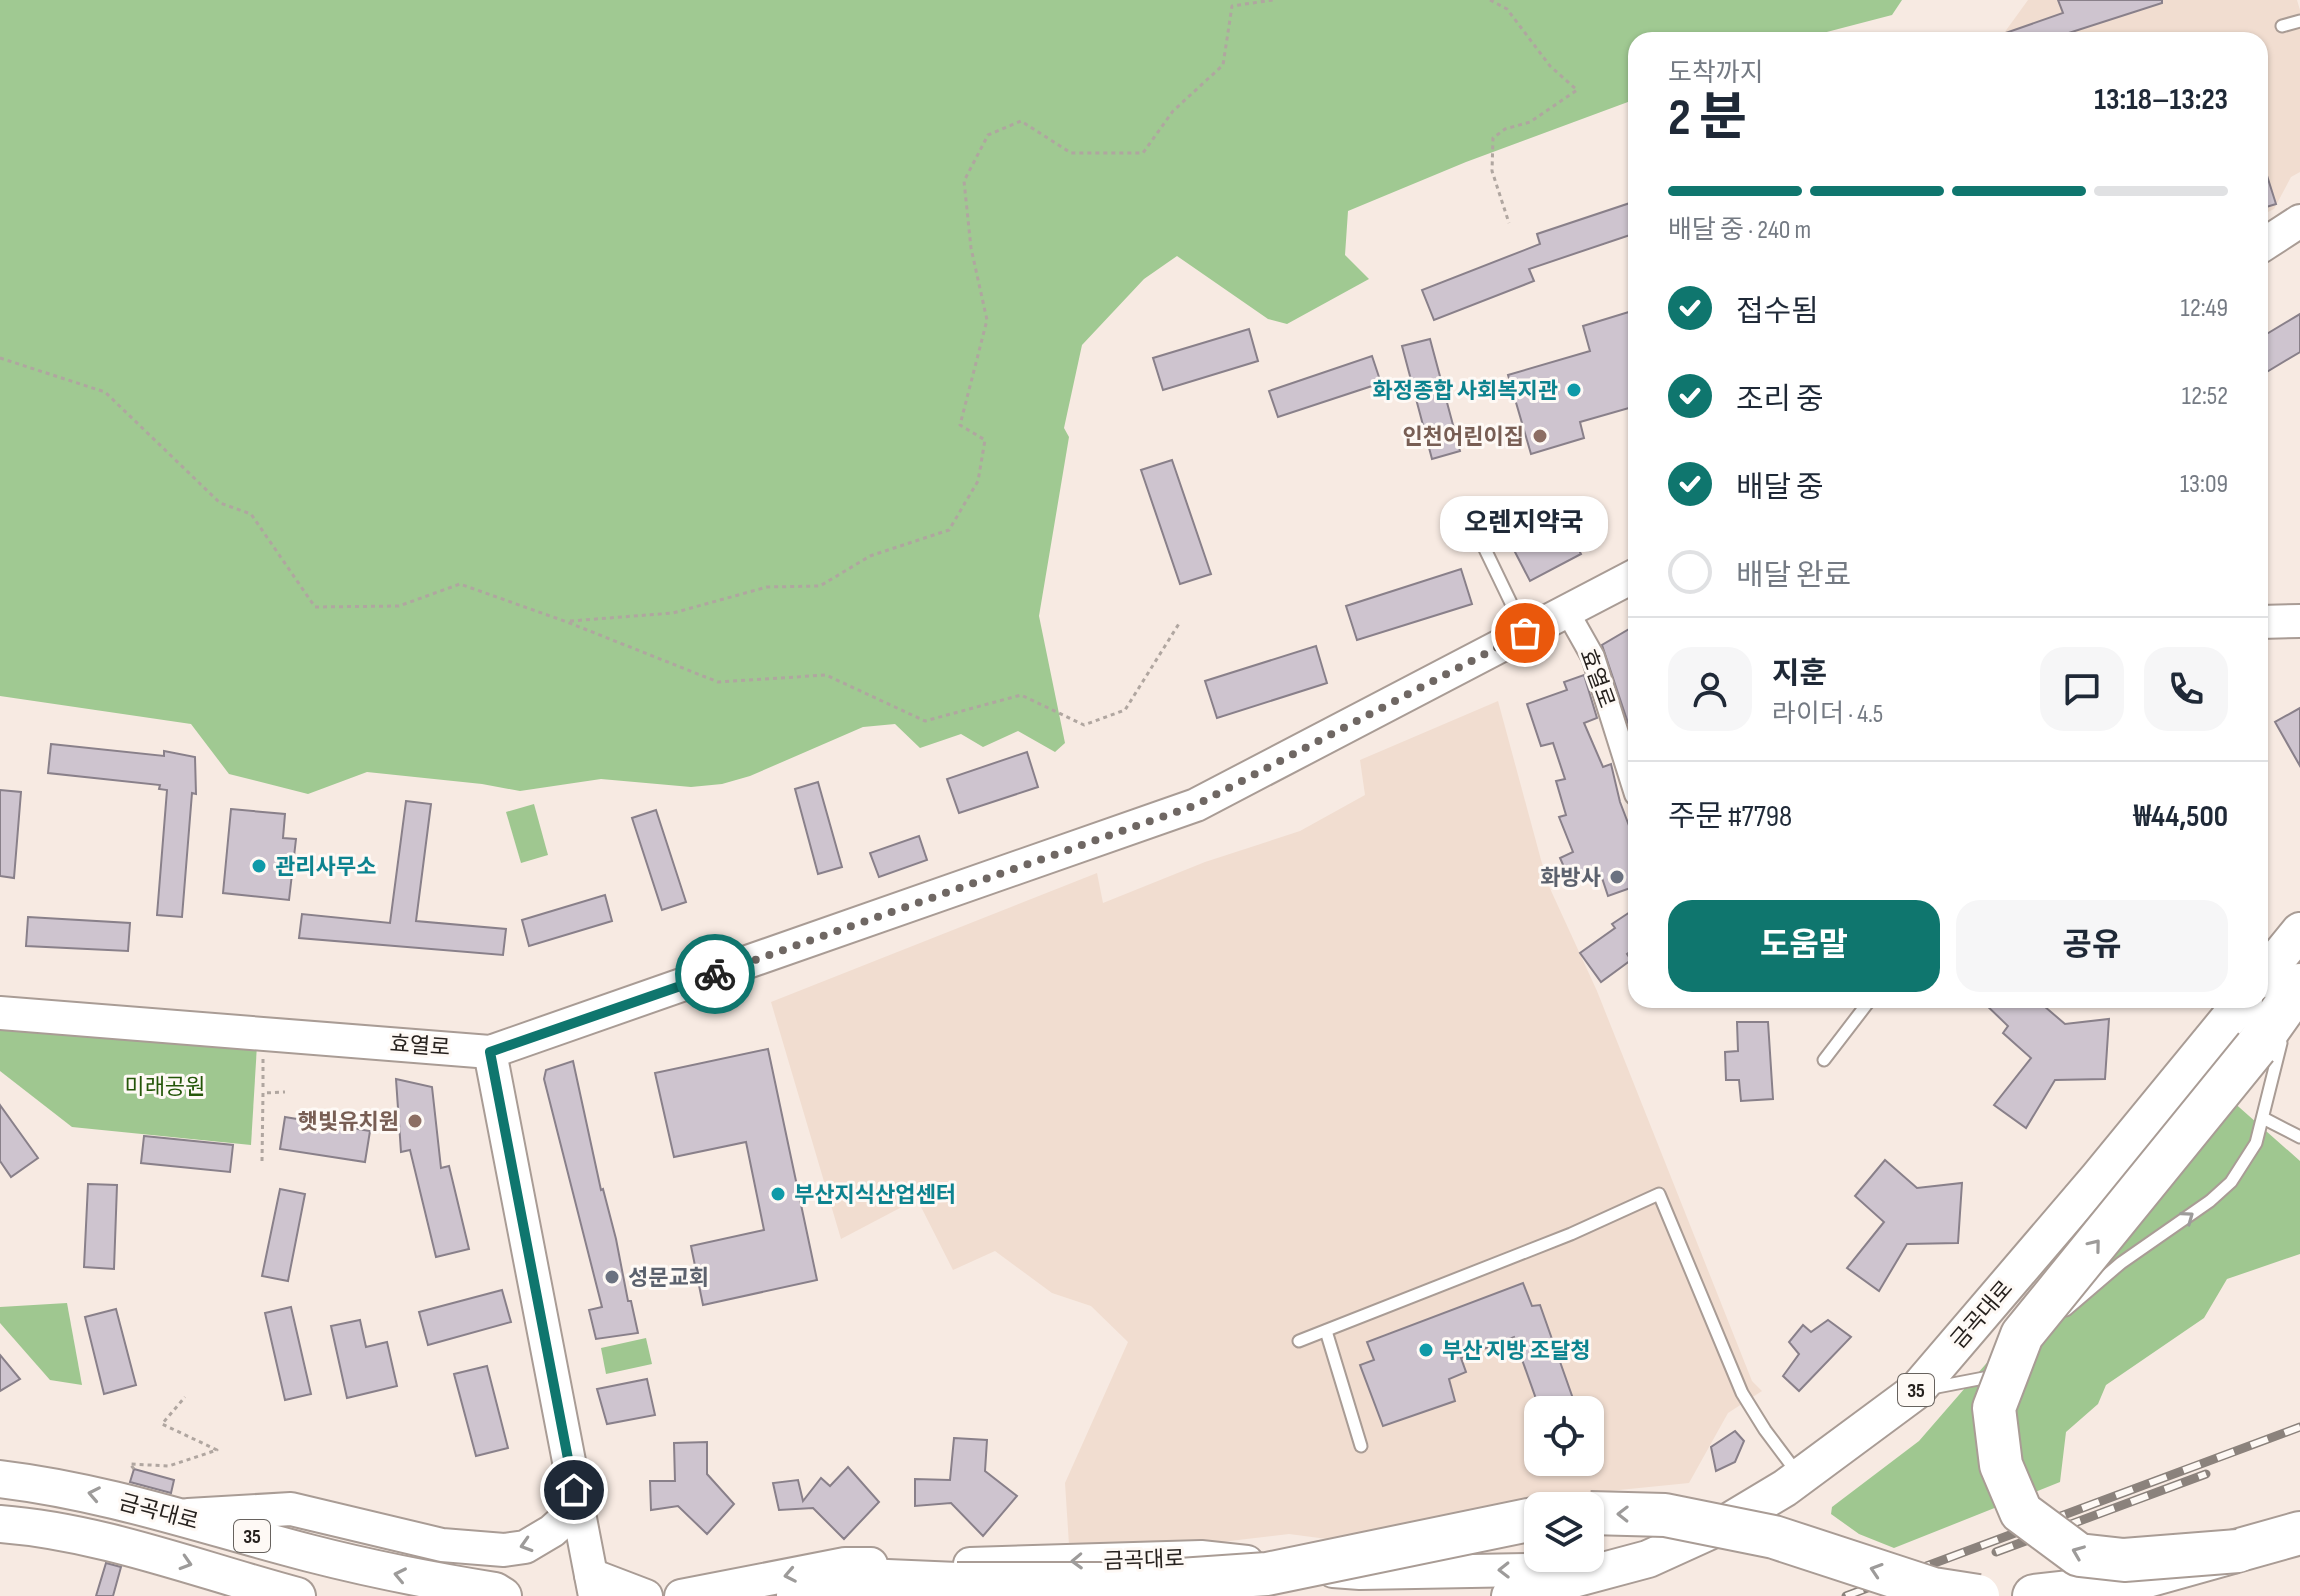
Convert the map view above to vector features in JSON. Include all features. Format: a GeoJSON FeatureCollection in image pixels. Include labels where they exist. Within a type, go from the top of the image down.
{"type":"FeatureCollection","features":[{"type":"Feature","properties":{"kind":"highway"},"geometry":{"type":"LineString","coordinates":[[2238,1551],[2124,1560],[2079,1555],[2021,1512],[2001,1465],[1994,1408],[2022,1335],[2270,1042],[2300,985]]}},
{"type":"Feature","properties":{"kind":"highway"},"geometry":{"type":"LineString","coordinates":[[1604,1513],[1665,1515],[1774,1537],[1933,1589],[1978,1596]]}},
{"type":"Feature","properties":{"kind":"highway"},"geometry":{"type":"LineString","coordinates":[[798,1596],[864,1580],[957,1584],[1122,1584],[1267,1574],[1524,1521]]}},
{"type":"Feature","properties":{"kind":"highway"},"geometry":{"type":"LineString","coordinates":[[2034,1596],[2104,1588],[2300,1533]]}},
{"type":"Feature","properties":{"kind":"main road"},"geometry":{"type":"LineString","coordinates":[[2268,970],[2300,931]]}},
{"type":"Feature","properties":{"kind":"main road","name":"금곡대로"},"geometry":{"type":"LineString","coordinates":[[1510,1596],[1648,1559],[1725,1524],[1800,1476],[1916,1391],[2098,1178],[2237,1008]]}},
{"type":"Feature","properties":{"kind":"main road","name":"금곡대로"},"geometry":{"type":"LineString","coordinates":[[0,1479],[67,1489],[178,1515],[338,1560],[400,1575],[495,1591],[503,1596]]}},
{"type":"Feature","properties":{"kind":"main road","name":"금곡대로"},"geometry":{"type":"LineString","coordinates":[[0,1524],[83,1536],[167,1557],[297,1596]]}},
{"type":"Feature","properties":{"kind":"street"},"geometry":{"type":"LineString","coordinates":[[2268,242],[2300,221]]}},
{"type":"Feature","properties":{"kind":"street","name":"효열로"},"geometry":{"type":"LineString","coordinates":[[0,1013],[490,1052],[1196,805],[1628,579]]}},
{"type":"Feature","properties":{"kind":"street","name":"효열로"},"geometry":{"type":"LineString","coordinates":[[1567,611],[1593,657],[1628,769]]}},
{"type":"Feature","properties":{"kind":"street"},"geometry":{"type":"LineString","coordinates":[[2268,622],[2300,621]]}},
{"type":"Feature","properties":{"kind":"street"},"geometry":{"type":"LineString","coordinates":[[490,1052],[593,1586],[646,1596]]}},
{"type":"Feature","properties":{"kind":"street"},"geometry":{"type":"LineString","coordinates":[[178,1515],[291,1509],[442,1545],[504,1550],[525,1547],[552,1531],[562,1522],[574,1490]]}},
{"type":"Feature","properties":{"kind":"street","name":"금곡대로"},"geometry":{"type":"LineString","coordinates":[[681,1596],[845,1564],[947,1565],[1201,1557],[1360,1573],[1610,1570]]}},
{"type":"Feature","properties":{"kind":"lane"},"geometry":{"type":"LineString","coordinates":[[2282,26],[2300,21]]}},
{"type":"Feature","properties":{"kind":"lane"},"geometry":{"type":"LineString","coordinates":[[1469,516],[1525,633]]}},
{"type":"Feature","properties":{"kind":"lane"},"geometry":{"type":"LineString","coordinates":[[1824,1060],[1864,1008]]}},
{"type":"Feature","properties":{"kind":"lane"},"geometry":{"type":"LineString","coordinates":[[2061,1315],[2121,1263],[2210,1201],[2231,1182],[2256,1143],[2263,1118],[2277,1050],[2270,1042]]}},
{"type":"Feature","properties":{"kind":"lane"},"geometry":{"type":"LineString","coordinates":[[2263,1118],[2300,1137]]}},
{"type":"Feature","properties":{"kind":"lane"},"geometry":{"type":"LineString","coordinates":[[1299,1341],[1571,1234],[1659,1194],[1742,1393],[1800,1476]]}},
{"type":"Feature","properties":{"kind":"lane"},"geometry":{"type":"LineString","coordinates":[[1326,1331],[1361,1446]]}},
{"type":"Feature","properties":{"kind":"lane"},"geometry":{"type":"LineString","coordinates":[[1916,1391],[1989,1377],[2037,1335]]}},
{"type":"Feature","properties":{"kind":"path"},"geometry":{"type":"LineString","coordinates":[[567,622],[673,613],[767,587],[820,586],[870,556],[949,530],[978,481],[985,440],[960,425],[987,320],[971,248],[964,181],[988,135],[1021,121],[1071,153],[1143,153],[1173,111],[1223,65],[1232,6],[1273,0]]}},
{"type":"Feature","properties":{"kind":"path"},"geometry":{"type":"LineString","coordinates":[[1490,0],[1507,9],[1550,66],[1577,90],[1530,122],[1505,129],[1493,138],[1492,171],[1509,223]]}},
{"type":"Feature","properties":{"kind":"path"},"geometry":{"type":"LineString","coordinates":[[0,358],[105,392],[220,503],[251,514],[315,607],[399,606],[460,584],[567,622],[718,682],[826,675],[925,721],[1021,695],[1084,725],[1125,710],[1180,622]]}},
{"type":"Feature","properties":{"kind":"path"},"geometry":{"type":"LineString","coordinates":[[262,1035],[262,1161]]}},
{"type":"Feature","properties":{"kind":"path"},"geometry":{"type":"LineString","coordinates":[[263,1093],[285,1092]]}},
{"type":"Feature","properties":{"kind":"path"},"geometry":{"type":"LineString","coordinates":[[134,1469],[130,1464],[169,1466],[217,1450],[162,1424],[185,1397]]}},
{"type":"Feature","properties":{"kind":"shaded area"},"geometry":{"type":"Polygon","coordinates":[[[2028,0],[2297,0],[2300,10],[2300,172],[2291,177],[2274,209],[2268,212],[2268,32],[2005,32],[2028,0]]]}},
{"type":"Feature","properties":{"kind":"shaded area"},"geometry":{"type":"Polygon","coordinates":[[[1498,701],[1547,882],[1597,991],[1752,1381],[1762,1391],[1728,1413],[1689,1483],[1599,1492],[1524,1492],[1524,1500],[1350,1542],[1289,1534],[1070,1560],[1065,1483],[1128,1342],[1091,1306],[1052,1293],[995,1251],[953,1270],[917,1199],[841,1239],[771,1002],[1097,873],[1103,903],[1205,862],[1300,831],[1365,795],[1360,760],[1498,701]]]}},
{"type":"Feature","properties":{"kind":"green space"},"geometry":{"type":"Polygon","coordinates":[[[0,0],[1902,0],[1892,15],[1827,32],[1628,32],[1628,102],[1466,162],[1348,211],[1345,255],[1369,279],[1287,324],[1268,319],[1177,256],[1144,279],[1082,345],[1064,428],[1069,437],[1039,616],[1065,743],[1055,752],[1018,731],[983,747],[961,734],[920,748],[895,724],[863,727],[750,776],[722,784],[691,787],[601,779],[520,791],[367,772],[308,794],[229,774],[191,724],[0,696],[0,0]]]}},
{"type":"Feature","properties":{"kind":"green space"},"geometry":{"type":"Polygon","coordinates":[[[534,804],[548,855],[521,863],[506,812],[534,804]]]}},
{"type":"Feature","properties":{"kind":"green space","name":"미래공원"},"geometry":{"type":"Polygon","coordinates":[[[0,1020],[257,1045],[251,1145],[72,1127],[0,1071],[0,1020]]]}},
{"type":"Feature","properties":{"kind":"green space"},"geometry":{"type":"Polygon","coordinates":[[[2222,1092],[2300,1161],[2300,1254],[2227,1279],[2204,1318],[2106,1385],[2098,1404],[2066,1432],[2060,1482],[1894,1548],[1859,1534],[1831,1514],[1832,1507],[1919,1441],[2222,1092]]]}},
{"type":"Feature","properties":{"kind":"green space"},"geometry":{"type":"Polygon","coordinates":[[[67,1303],[82,1385],[50,1380],[0,1323],[0,1307],[67,1303]]]}},
{"type":"Feature","properties":{"kind":"green space"},"geometry":{"type":"Polygon","coordinates":[[[646,1338],[652,1364],[606,1374],[601,1348],[646,1338]]]}},
{"type":"Feature","properties":{"kind":"building"},"geometry":{"type":"Polygon","coordinates":[[[2058,0],[2162,0],[2162,3],[2072,32],[2008,32],[2063,13],[2058,0]]]}},
{"type":"Feature","properties":{"kind":"building"},"geometry":{"type":"Polygon","coordinates":[[[2268,179],[2276,204],[2268,206],[2268,179]]]}},
{"type":"Feature","properties":{"kind":"building"},"geometry":{"type":"Polygon","coordinates":[[[1628,204],[1628,236],[1529,269],[1534,281],[1434,320],[1422,290],[1540,244],[1537,234],[1628,204]]]}},
{"type":"Feature","properties":{"kind":"building","name":"화정종합 사회복지관"},"geometry":{"type":"Polygon","coordinates":[[[1628,312],[1628,408],[1580,422],[1584,438],[1531,454],[1508,375],[1590,351],[1583,326],[1628,312]]]}},
{"type":"Feature","properties":{"kind":"building"},"geometry":{"type":"Polygon","coordinates":[[[2300,314],[2300,352],[2268,371],[2268,333],[2300,314]]]}},
{"type":"Feature","properties":{"kind":"building"},"geometry":{"type":"Polygon","coordinates":[[[1249,329],[1258,361],[1163,390],[1153,358],[1249,329]]]}},
{"type":"Feature","properties":{"kind":"building"},"geometry":{"type":"Polygon","coordinates":[[[1430,339],[1460,451],[1432,459],[1402,346],[1430,339]]]}},
{"type":"Feature","properties":{"kind":"building"},"geometry":{"type":"Polygon","coordinates":[[[1372,356],[1381,383],[1278,417],[1269,391],[1372,356]]]}},
{"type":"Feature","properties":{"kind":"building"},"geometry":{"type":"Polygon","coordinates":[[[1172,460],[1211,574],[1180,584],[1141,470],[1172,460]]]}},
{"type":"Feature","properties":{"kind":"building"},"geometry":{"type":"Polygon","coordinates":[[[1553,500],[1581,554],[1530,581],[1502,527],[1553,500]]]}},
{"type":"Feature","properties":{"kind":"building"},"geometry":{"type":"Polygon","coordinates":[[[1461,569],[1472,604],[1357,640],[1346,606],[1461,569]]]}},
{"type":"Feature","properties":{"kind":"building"},"geometry":{"type":"Polygon","coordinates":[[[1628,630],[1628,723],[1602,645],[1628,630]]]}},
{"type":"Feature","properties":{"kind":"building"},"geometry":{"type":"Polygon","coordinates":[[[1316,646],[1327,683],[1217,718],[1205,681],[1316,646]]]}},
{"type":"Feature","properties":{"kind":"building"},"geometry":{"type":"Polygon","coordinates":[[[1584,675],[1597,718],[1584,723],[1603,767],[1611,764],[1628,823],[1628,889],[1608,896],[1600,872],[1572,885],[1560,858],[1573,852],[1559,817],[1566,815],[1556,781],[1565,779],[1553,743],[1541,746],[1527,704],[1567,690],[1564,682],[1584,675]]]}},
{"type":"Feature","properties":{"kind":"building"},"geometry":{"type":"Polygon","coordinates":[[[2300,708],[2300,766],[2275,722],[2300,708]]]}},
{"type":"Feature","properties":{"kind":"building"},"geometry":{"type":"Polygon","coordinates":[[[51,744],[164,756],[164,751],[195,757],[196,794],[192,793],[182,917],[157,915],[167,790],[159,789],[160,785],[48,773],[51,744]]]}},
{"type":"Feature","properties":{"kind":"building"},"geometry":{"type":"Polygon","coordinates":[[[1027,752],[1038,787],[959,813],[947,779],[1027,752]]]}},
{"type":"Feature","properties":{"kind":"building"},"geometry":{"type":"Polygon","coordinates":[[[818,782],[842,867],[818,874],[795,789],[818,782]]]}},
{"type":"Feature","properties":{"kind":"building"},"geometry":{"type":"Polygon","coordinates":[[[0,790],[21,792],[14,878],[0,876],[0,790]]]}},
{"type":"Feature","properties":{"kind":"building"},"geometry":{"type":"Polygon","coordinates":[[[406,801],[431,804],[416,921],[506,929],[503,955],[299,938],[302,914],[390,923],[406,801]]]}},
{"type":"Feature","properties":{"kind":"building","name":"관리사무소"},"geometry":{"type":"Polygon","coordinates":[[[231,809],[285,814],[283,838],[296,839],[289,900],[223,893],[231,809]]]}},
{"type":"Feature","properties":{"kind":"building"},"geometry":{"type":"Polygon","coordinates":[[[656,810],[686,902],[662,910],[632,818],[656,810]]]}},
{"type":"Feature","properties":{"kind":"building"},"geometry":{"type":"Polygon","coordinates":[[[919,836],[927,860],[879,877],[870,853],[919,836]]]}},
{"type":"Feature","properties":{"kind":"building"},"geometry":{"type":"Polygon","coordinates":[[[605,895],[612,921],[529,946],[522,920],[605,895]]]}},
{"type":"Feature","properties":{"kind":"building"},"geometry":{"type":"Polygon","coordinates":[[[1628,913],[1628,962],[1601,982],[1580,953],[1615,928],[1612,924],[1628,913]]]}},
{"type":"Feature","properties":{"kind":"building"},"geometry":{"type":"Polygon","coordinates":[[[28,917],[130,923],[128,951],[26,946],[28,917]]]}},
{"type":"Feature","properties":{"kind":"building"},"geometry":{"type":"Polygon","coordinates":[[[1989,1008],[2046,1008],[2065,1024],[2109,1019],[2105,1079],[2055,1080],[2026,1128],[1994,1105],[2031,1058],[2003,1033],[2008,1026],[1989,1008]]]}},
{"type":"Feature","properties":{"kind":"building"},"geometry":{"type":"Polygon","coordinates":[[[1737,1022],[1768,1022],[1773,1099],[1741,1101],[1739,1080],[1726,1080],[1725,1052],[1738,1051],[1737,1022]]]}},
{"type":"Feature","properties":{"kind":"building","name":"부산지식산업센터"},"geometry":{"type":"Polygon","coordinates":[[[768,1049],[817,1280],[703,1305],[691,1246],[764,1230],[746,1142],[674,1157],[655,1073],[768,1049]]]}},
{"type":"Feature","properties":{"kind":"building"},"geometry":{"type":"Polygon","coordinates":[[[573,1061],[601,1190],[638,1333],[596,1339],[589,1310],[602,1307],[544,1079],[546,1070],[573,1061]]]}},
{"type":"Feature","properties":{"kind":"building"},"geometry":{"type":"Polygon","coordinates":[[[396,1079],[432,1087],[441,1168],[449,1166],[469,1249],[436,1257],[410,1150],[401,1152],[396,1079]]]}},
{"type":"Feature","properties":{"kind":"building"},"geometry":{"type":"Polygon","coordinates":[[[0,1105],[38,1158],[11,1177],[0,1161],[0,1105]]]}},
{"type":"Feature","properties":{"kind":"building"},"geometry":{"type":"Polygon","coordinates":[[[285,1117],[370,1131],[365,1162],[280,1149],[285,1117]]]}},
{"type":"Feature","properties":{"kind":"building"},"geometry":{"type":"Polygon","coordinates":[[[144,1136],[233,1145],[230,1172],[141,1163],[144,1136]]]}},
{"type":"Feature","properties":{"kind":"building"},"geometry":{"type":"Polygon","coordinates":[[[1885,1160],[1917,1188],[1962,1183],[1958,1243],[1907,1244],[1879,1291],[1847,1268],[1884,1222],[1855,1196],[1885,1160]]]}},
{"type":"Feature","properties":{"kind":"building"},"geometry":{"type":"Polygon","coordinates":[[[88,1184],[117,1185],[114,1269],[84,1267],[88,1184]]]}},
{"type":"Feature","properties":{"kind":"building"},"geometry":{"type":"Polygon","coordinates":[[[280,1189],[305,1194],[288,1281],[262,1276],[280,1189]]]}},
{"type":"Feature","properties":{"kind":"building","name":"부산 지방 조달청"},"geometry":{"type":"Polygon","coordinates":[[[1523,1283],[1532,1306],[1540,1305],[1572,1396],[1535,1396],[1514,1337],[1461,1358],[1466,1372],[1449,1379],[1455,1401],[1383,1426],[1360,1365],[1374,1360],[1367,1342],[1523,1283]]]}},
{"type":"Feature","properties":{"kind":"building"},"geometry":{"type":"Polygon","coordinates":[[[502,1290],[511,1322],[428,1345],[419,1312],[502,1290]]]}},
{"type":"Feature","properties":{"kind":"building"},"geometry":{"type":"Polygon","coordinates":[[[291,1307],[311,1394],[285,1400],[265,1313],[291,1307]]]}},
{"type":"Feature","properties":{"kind":"building"},"geometry":{"type":"Polygon","coordinates":[[[116,1309],[136,1385],[104,1394],[85,1317],[116,1309]]]}},
{"type":"Feature","properties":{"kind":"building"},"geometry":{"type":"Polygon","coordinates":[[[360,1320],[366,1347],[387,1342],[397,1386],[347,1398],[331,1326],[360,1320]]]}},
{"type":"Feature","properties":{"kind":"building"},"geometry":{"type":"Polygon","coordinates":[[[1828,1320],[1851,1337],[1799,1391],[1783,1376],[1799,1354],[1789,1342],[1803,1325],[1811,1332],[1828,1320]]]}},
{"type":"Feature","properties":{"kind":"building"},"geometry":{"type":"Polygon","coordinates":[[[0,1355],[20,1379],[0,1391],[0,1355]]]}},
{"type":"Feature","properties":{"kind":"building"},"geometry":{"type":"Polygon","coordinates":[[[487,1366],[508,1448],[476,1456],[454,1374],[487,1366]]]}},
{"type":"Feature","properties":{"kind":"building"},"geometry":{"type":"Polygon","coordinates":[[[647,1379],[655,1415],[607,1424],[597,1389],[647,1379]]]}},
{"type":"Feature","properties":{"kind":"building"},"geometry":{"type":"Polygon","coordinates":[[[1735,1431],[1744,1441],[1735,1462],[1716,1471],[1711,1447],[1735,1431]]]}},
{"type":"Feature","properties":{"kind":"building"},"geometry":{"type":"Polygon","coordinates":[[[954,1438],[987,1440],[985,1471],[1017,1496],[983,1536],[951,1503],[915,1506],[915,1479],[950,1480],[954,1438]]]}},
{"type":"Feature","properties":{"kind":"building"},"geometry":{"type":"Polygon","coordinates":[[[707,1442],[707,1474],[734,1504],[707,1534],[678,1506],[651,1510],[650,1481],[675,1481],[674,1443],[707,1442]]]}},
{"type":"Feature","properties":{"kind":"building"},"geometry":{"type":"Polygon","coordinates":[[[848,1467],[879,1502],[844,1539],[813,1508],[779,1510],[773,1483],[798,1480],[803,1501],[821,1478],[830,1486],[848,1467]]]}},
{"type":"Feature","properties":{"kind":"building"},"geometry":{"type":"Polygon","coordinates":[[[134,1469],[174,1480],[171,1493],[130,1482],[134,1469]]]}},
{"type":"Feature","properties":{"kind":"building"},"geometry":{"type":"Polygon","coordinates":[[[106,1563],[121,1567],[113,1596],[96,1596],[106,1563]]]}},
{"type":"Feature","properties":{"kind":"railway"},"geometry":{"type":"LineString","coordinates":[[1846,1596],[2300,1427]]}},
{"type":"Feature","properties":{"kind":"railway"},"geometry":{"type":"LineString","coordinates":[[1996,1552],[2206,1474]]}},
{"type":"Feature","properties":{"kind":"way so far"},"geometry":{"type":"LineString","coordinates":[[715,974],[1196,805],[1525,633]]}},
{"type":"Feature","properties":{"kind":"place","name":"화정종합 사회복지관"},"geometry":{"type":"Point","coordinates":[1574,390]}},
{"type":"Feature","properties":{"kind":"place","name":"인천어린이집"},"geometry":{"type":"Point","coordinates":[1540,436]}},
{"type":"Feature","properties":{"kind":"place","name":"오렌지약국"},"geometry":{"type":"Point","coordinates":[1525,633]}},
{"type":"Feature","properties":{"kind":"place","name":"관리사무소"},"geometry":{"type":"Point","coordinates":[259,866]}},
{"type":"Feature","properties":{"kind":"place","name":"화방사"},"geometry":{"type":"Point","coordinates":[1617,877]}},
{"type":"Feature","properties":{"kind":"place","name":"햇빛유치원"},"geometry":{"type":"Point","coordinates":[415,1121]}},
{"type":"Feature","properties":{"kind":"place","name":"부산지식산업센터"},"geometry":{"type":"Point","coordinates":[778,1194]}},
{"type":"Feature","properties":{"kind":"place","name":"성문교회"},"geometry":{"type":"Point","coordinates":[612,1277]}},
{"type":"Feature","properties":{"kind":"place","name":"부산 지방 조달청"},"geometry":{"type":"Point","coordinates":[1426,1350]}},
{"type":"Feature","properties":{"kind":"route"},"geometry":{"type":"LineString","coordinates":[[574,1490],[490,1052],[715,974]]}}]}
